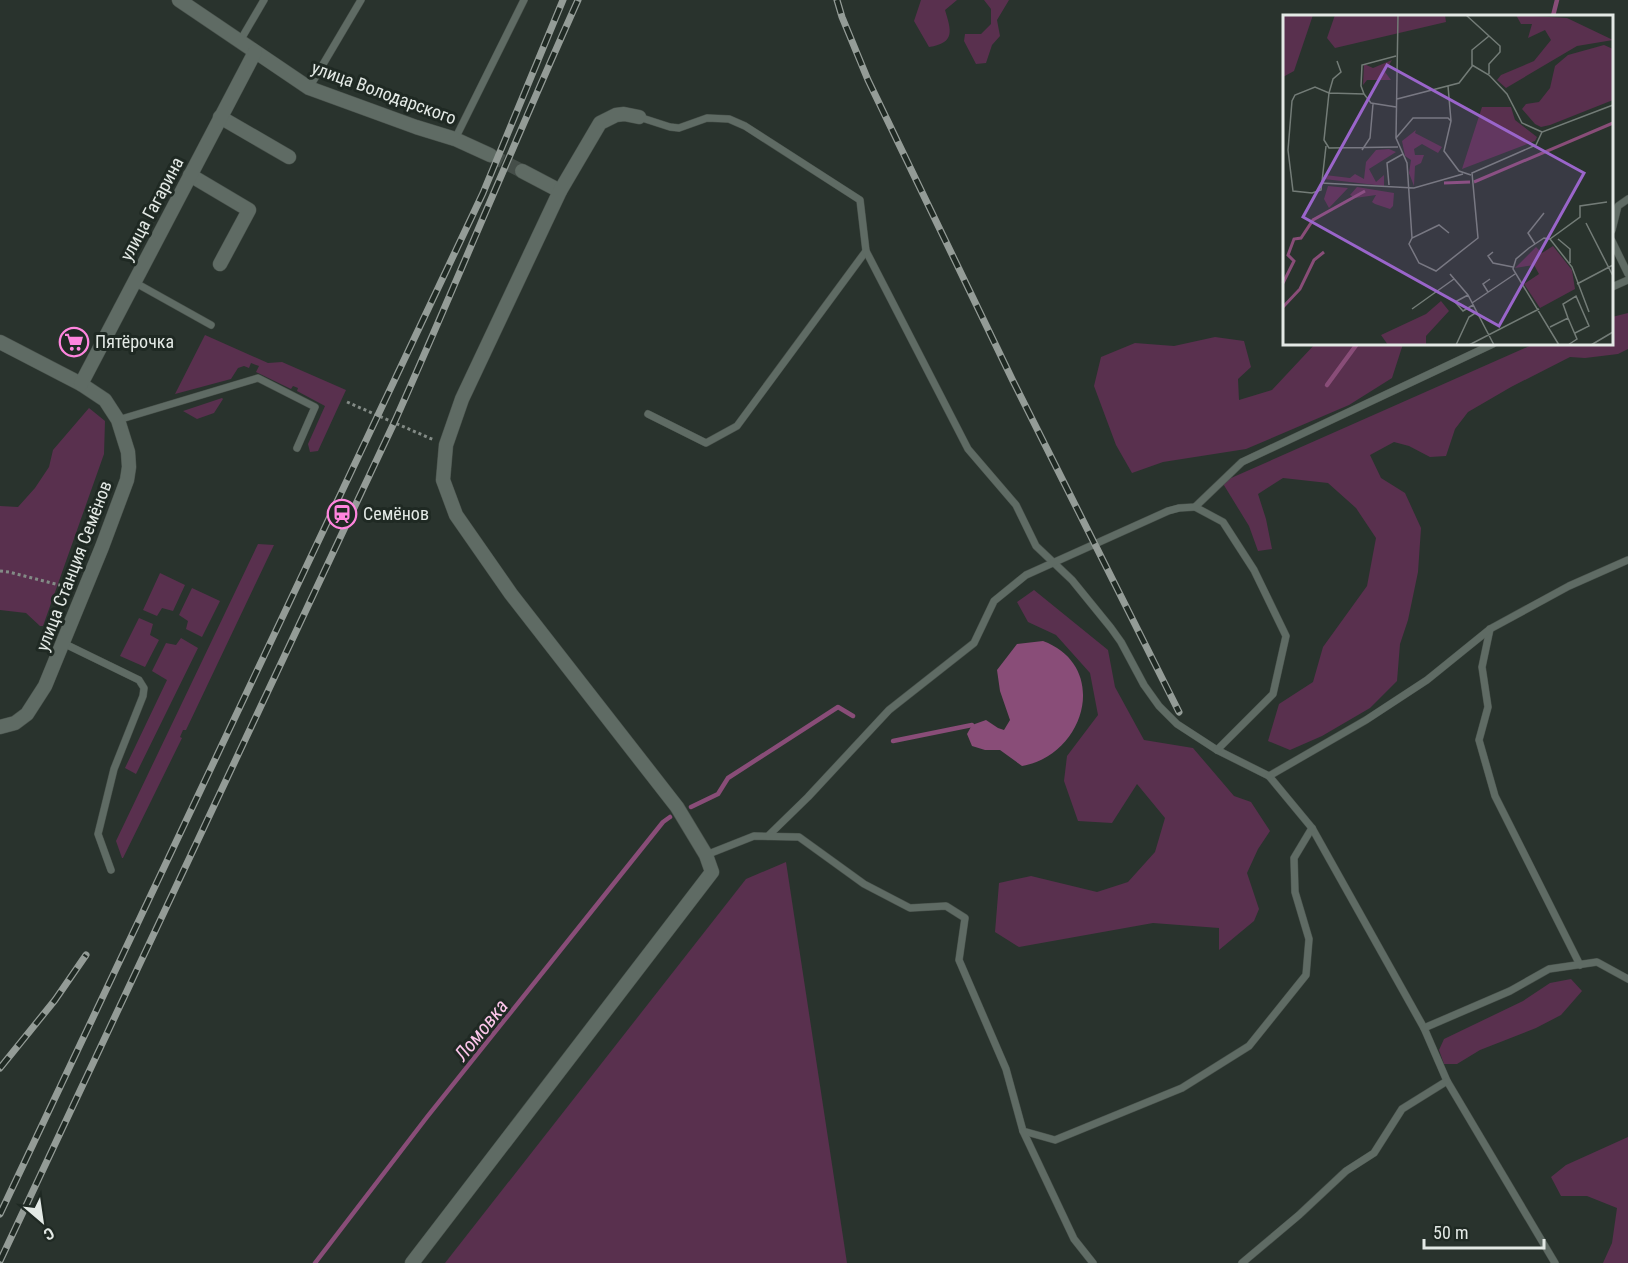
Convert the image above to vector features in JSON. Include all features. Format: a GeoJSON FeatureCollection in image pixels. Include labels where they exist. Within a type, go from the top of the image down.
{"type":"FeatureCollection","features":[{"type":"Feature","properties":{"kind":"street","name":"улица Володарского"},"geometry":{"type":"LineString","coordinates":[[186,2],[309,88],[455,139],[490,154]]}},
{"type":"Feature","properties":{"kind":"street","name":"улица Гагарина"},"geometry":{"type":"LineString","coordinates":[[81,384],[255,52]]}},
{"type":"Feature","properties":{"kind":"street"},"geometry":{"type":"LineString","coordinates":[[412,1263],[712,872],[706,855],[677,807],[511,594],[456,514],[443,480],[446,445],[462,399],[560,191],[600,123],[616,115],[639,117]]}},
{"type":"Feature","properties":{"kind":"street"},"geometry":{"type":"LineString","coordinates":[[220,117],[289,157]]}},
{"type":"Feature","properties":{"kind":"street"},"geometry":{"type":"LineString","coordinates":[[522,171],[560,191]]}},
{"type":"Feature","properties":{"kind":"street"},"geometry":{"type":"LineString","coordinates":[[190,175],[249,210],[220,264]]}},
{"type":"Feature","properties":{"kind":"street"},"geometry":{"type":"LineString","coordinates":[[0,342],[81,384]]}},
{"type":"Feature","properties":{"kind":"street","name":"улица Станция Семёнов"},"geometry":{"type":"LineString","coordinates":[[0,727],[15,723],[27,714],[45,686],[127,480],[128,452],[118,420],[105,400],[81,384]]}},
{"type":"Feature","properties":{"kind":"lane"},"geometry":{"type":"LineString","coordinates":[[240,41],[264,0]]}},
{"type":"Feature","properties":{"kind":"lane"},"geometry":{"type":"LineString","coordinates":[[309,88],[361,0]]}},
{"type":"Feature","properties":{"kind":"lane"},"geometry":{"type":"LineString","coordinates":[[455,139],[524,0]]}},
{"type":"Feature","properties":{"kind":"lane"},"geometry":{"type":"LineString","coordinates":[[639,117],[680,128],[707,118],[729,118],[860,200],[866,251],[968,449],[1016,505],[1036,546],[1072,580],[1112,628],[1144,685],[1159,706],[1177,724],[1217,750],[1269,776],[1312,828],[1424,1028],[1447,1081],[1555,1263]]}},
{"type":"Feature","properties":{"kind":"lane"},"geometry":{"type":"LineString","coordinates":[[1613,223],[1618,206],[1628,199]]}},
{"type":"Feature","properties":{"kind":"lane"},"geometry":{"type":"LineString","coordinates":[[1613,245],[1628,274]]}},
{"type":"Feature","properties":{"kind":"lane"},"geometry":{"type":"LineString","coordinates":[[648,414],[706,443],[737,426],[866,251]]}},
{"type":"Feature","properties":{"kind":"lane"},"geometry":{"type":"LineString","coordinates":[[1613,286],[1628,280]]}},
{"type":"Feature","properties":{"kind":"lane"},"geometry":{"type":"LineString","coordinates":[[134,282],[211,325]]}},
{"type":"Feature","properties":{"kind":"lane"},"geometry":{"type":"LineString","coordinates":[[1195,507],[1242,462],[1491,345]]}},
{"type":"Feature","properties":{"kind":"lane"},"geometry":{"type":"LineString","coordinates":[[118,420],[258,378],[315,407],[297,448]]}},
{"type":"Feature","properties":{"kind":"lane"},"geometry":{"type":"LineString","coordinates":[[768,836],[808,797],[889,710],[974,643],[994,602],[1026,575],[1179,507],[1195,507],[1223,522],[1254,570],[1287,636],[1273,694],[1217,750]]}},
{"type":"Feature","properties":{"kind":"lane"},"geometry":{"type":"LineString","coordinates":[[1269,776],[1366,720],[1427,680],[1490,629],[1569,586],[1628,560]]}},
{"type":"Feature","properties":{"kind":"lane"},"geometry":{"type":"LineString","coordinates":[[1490,629],[1482,667],[1488,707],[1479,740],[1495,796],[1580,965]]}},
{"type":"Feature","properties":{"kind":"lane"},"geometry":{"type":"LineString","coordinates":[[63,643],[139,680],[144,688],[143,696],[114,769],[98,834],[111,870]]}},
{"type":"Feature","properties":{"kind":"lane"},"geometry":{"type":"LineString","coordinates":[[1023,1131],[1055,1140],[1182,1088],[1249,1046],[1306,975],[1310,939],[1295,892],[1294,858],[1312,828]]}},
{"type":"Feature","properties":{"kind":"lane"},"geometry":{"type":"LineString","coordinates":[[706,855],[754,836],[799,837],[864,884],[910,908],[946,906],[965,918],[959,960],[1006,1068],[1023,1131],[1074,1239],[1093,1263]]}},
{"type":"Feature","properties":{"kind":"lane"},"geometry":{"type":"LineString","coordinates":[[1424,1028],[1510,991],[1549,969],[1597,962],[1628,980]]}},
{"type":"Feature","properties":{"kind":"lane"},"geometry":{"type":"LineString","coordinates":[[1242,1263],[1346,1172],[1374,1153],[1402,1109],[1447,1081]]}},
{"type":"Feature","properties":{"kind":"path"},"geometry":{"type":"LineString","coordinates":[[347,402],[446,445]]}},
{"type":"Feature","properties":{"kind":"path"},"geometry":{"type":"LineString","coordinates":[[0,571],[84,592]]}},
{"type":"Feature","properties":{"kind":"shaded area"},"geometry":{"type":"Polygon","coordinates":[[[921,0],[957,0],[945,10],[950,29],[949,35],[948,39],[938,45],[929,47],[914,21],[921,0]]]}},
{"type":"Feature","properties":{"kind":"shaded area"},"geometry":{"type":"Polygon","coordinates":[[[984,0],[1009,0],[997,20],[1000,36],[992,45],[986,63],[976,64],[964,41],[965,34],[981,34],[991,24],[991,9],[984,0]]]}},
{"type":"Feature","properties":{"kind":"shaded area"},"geometry":{"type":"Polygon","coordinates":[[[1628,313],[1628,349],[1618,354],[1585,358],[1570,357],[1468,412],[1455,429],[1446,456],[1430,457],[1409,446],[1394,442],[1370,455],[1381,478],[1405,493],[1421,528],[1418,572],[1408,620],[1400,644],[1397,681],[1370,708],[1322,736],[1290,750],[1268,741],[1279,704],[1313,682],[1323,647],[1367,586],[1376,538],[1356,508],[1328,483],[1283,478],[1258,494],[1272,549],[1258,551],[1249,526],[1222,482],[1532,345],[1613,345],[1613,317],[1628,313]]]}},
{"type":"Feature","properties":{"kind":"shaded area"},"geometry":{"type":"Polygon","coordinates":[[[205,335],[268,363],[282,362],[346,390],[318,451],[310,452],[308,444],[325,406],[297,391],[298,388],[293,386],[291,389],[256,372],[259,366],[251,363],[249,368],[244,366],[238,368],[231,379],[175,394],[205,335]]]}},
{"type":"Feature","properties":{"kind":"shaded area"},"geometry":{"type":"Polygon","coordinates":[[[1215,337],[1244,341],[1251,367],[1238,379],[1239,400],[1272,390],[1314,345],[1403,345],[1392,378],[1349,405],[1246,449],[1163,462],[1132,473],[1116,445],[1094,386],[1101,357],[1135,343],[1174,346],[1215,337]]]}},
{"type":"Feature","properties":{"kind":"shaded area"},"geometry":{"type":"Polygon","coordinates":[[[222,398],[214,413],[197,419],[183,411],[222,398]]]}},
{"type":"Feature","properties":{"kind":"shaded area"},"geometry":{"type":"Polygon","coordinates":[[[89,408],[105,421],[104,454],[43,626],[40,626],[26,613],[0,610],[0,506],[18,507],[49,467],[53,450],[89,408]]]}},
{"type":"Feature","properties":{"kind":"shaded area"},"geometry":{"type":"Polygon","coordinates":[[[258,544],[274,545],[122,858],[116,841],[258,544]]]}},
{"type":"Feature","properties":{"kind":"shaded area"},"geometry":{"type":"Polygon","coordinates":[[[160,573],[185,585],[173,611],[162,608],[157,616],[143,610],[160,573]]]}},
{"type":"Feature","properties":{"kind":"shaded area"},"geometry":{"type":"Polygon","coordinates":[[[192,588],[220,601],[202,637],[186,629],[188,621],[179,615],[192,588]]]}},
{"type":"Feature","properties":{"kind":"shaded area"},"geometry":{"type":"Polygon","coordinates":[[[1034,590],[1108,650],[1115,687],[1144,740],[1193,748],[1234,796],[1251,802],[1270,831],[1258,849],[1247,873],[1259,909],[1254,921],[1219,950],[1219,928],[1153,923],[1019,947],[995,932],[999,883],[1031,876],[1097,892],[1128,882],[1155,852],[1165,818],[1137,784],[1112,823],[1078,821],[1064,781],[1067,756],[1098,715],[1090,673],[1056,635],[1028,622],[1017,602],[1034,590]]]}},
{"type":"Feature","properties":{"kind":"shaded area"},"geometry":{"type":"Polygon","coordinates":[[[139,618],[153,624],[150,635],[159,640],[145,667],[120,656],[139,618]]]}},
{"type":"Feature","properties":{"kind":"shaded area"},"geometry":{"type":"Polygon","coordinates":[[[181,638],[198,648],[136,774],[125,768],[167,680],[152,671],[166,643],[176,645],[181,638]]]}},
{"type":"Feature","properties":{"kind":"shaded area"},"geometry":{"type":"Polygon","coordinates":[[[1043,641],[1064,653],[1077,670],[1083,689],[1082,709],[1074,728],[1062,745],[1044,758],[1022,766],[1000,750],[985,750],[972,746],[967,734],[972,725],[986,720],[1004,730],[1010,720],[1000,691],[997,670],[1017,644],[1043,641]]]}},
{"type":"Feature","properties":{"kind":"shaded area"},"geometry":{"type":"Polygon","coordinates":[[[786,862],[847,1263],[445,1263],[746,879],[786,862]]]}},
{"type":"Feature","properties":{"kind":"shaded area"},"geometry":{"type":"Polygon","coordinates":[[[1571,979],[1582,991],[1561,1015],[1536,1028],[1480,1050],[1457,1064],[1444,1064],[1439,1050],[1444,1039],[1523,1001],[1550,983],[1571,979]]]}},
{"type":"Feature","properties":{"kind":"shaded area"},"geometry":{"type":"Polygon","coordinates":[[[1628,1137],[1628,1263],[1603,1263],[1612,1243],[1617,1208],[1587,1196],[1561,1196],[1551,1177],[1566,1165],[1628,1137]]]}},
{"type":"Feature","properties":{"kind":"waterway"},"geometry":{"type":"LineString","coordinates":[[1553,15],[1557,0]]}},
{"type":"Feature","properties":{"kind":"waterway"},"geometry":{"type":"LineString","coordinates":[[1327,385],[1356,345]]}},
{"type":"Feature","properties":{"kind":"waterway","name":"Ломовка"},"geometry":{"type":"LineString","coordinates":[[691,807],[718,794],[728,778],[838,707],[853,716]]}},
{"type":"Feature","properties":{"kind":"waterway"},"geometry":{"type":"LineString","coordinates":[[893,741],[972,725]]}},
{"type":"Feature","properties":{"kind":"waterway","name":"Ломовка"},"geometry":{"type":"LineString","coordinates":[[315,1263],[427,1117],[663,822],[670,817]]}},
{"type":"Feature","properties":{"kind":"tunnel"},"geometry":{"type":"LineString","coordinates":[[490,155],[522,171]]}},
{"type":"Feature","properties":{"kind":"railway"},"geometry":{"type":"LineString","coordinates":[[0,1214],[483,193],[563,0]]}},
{"type":"Feature","properties":{"kind":"railway"},"geometry":{"type":"LineString","coordinates":[[0,1261],[394,423],[578,0]]}},
{"type":"Feature","properties":{"kind":"railway"},"geometry":{"type":"LineString","coordinates":[[837,0],[868,80],[1013,381],[1179,712]]}},
{"type":"Feature","properties":{"kind":"railway"},"geometry":{"type":"LineString","coordinates":[[0,1068],[55,1000],[86,955]]}},
{"type":"Feature","properties":{"kind":"place","name":"Пятёрочка"},"geometry":{"type":"Point","coordinates":[74,342]}},
{"type":"Feature","properties":{"kind":"place","name":"Семёнов"},"geometry":{"type":"Point","coordinates":[342,514]}}]}
